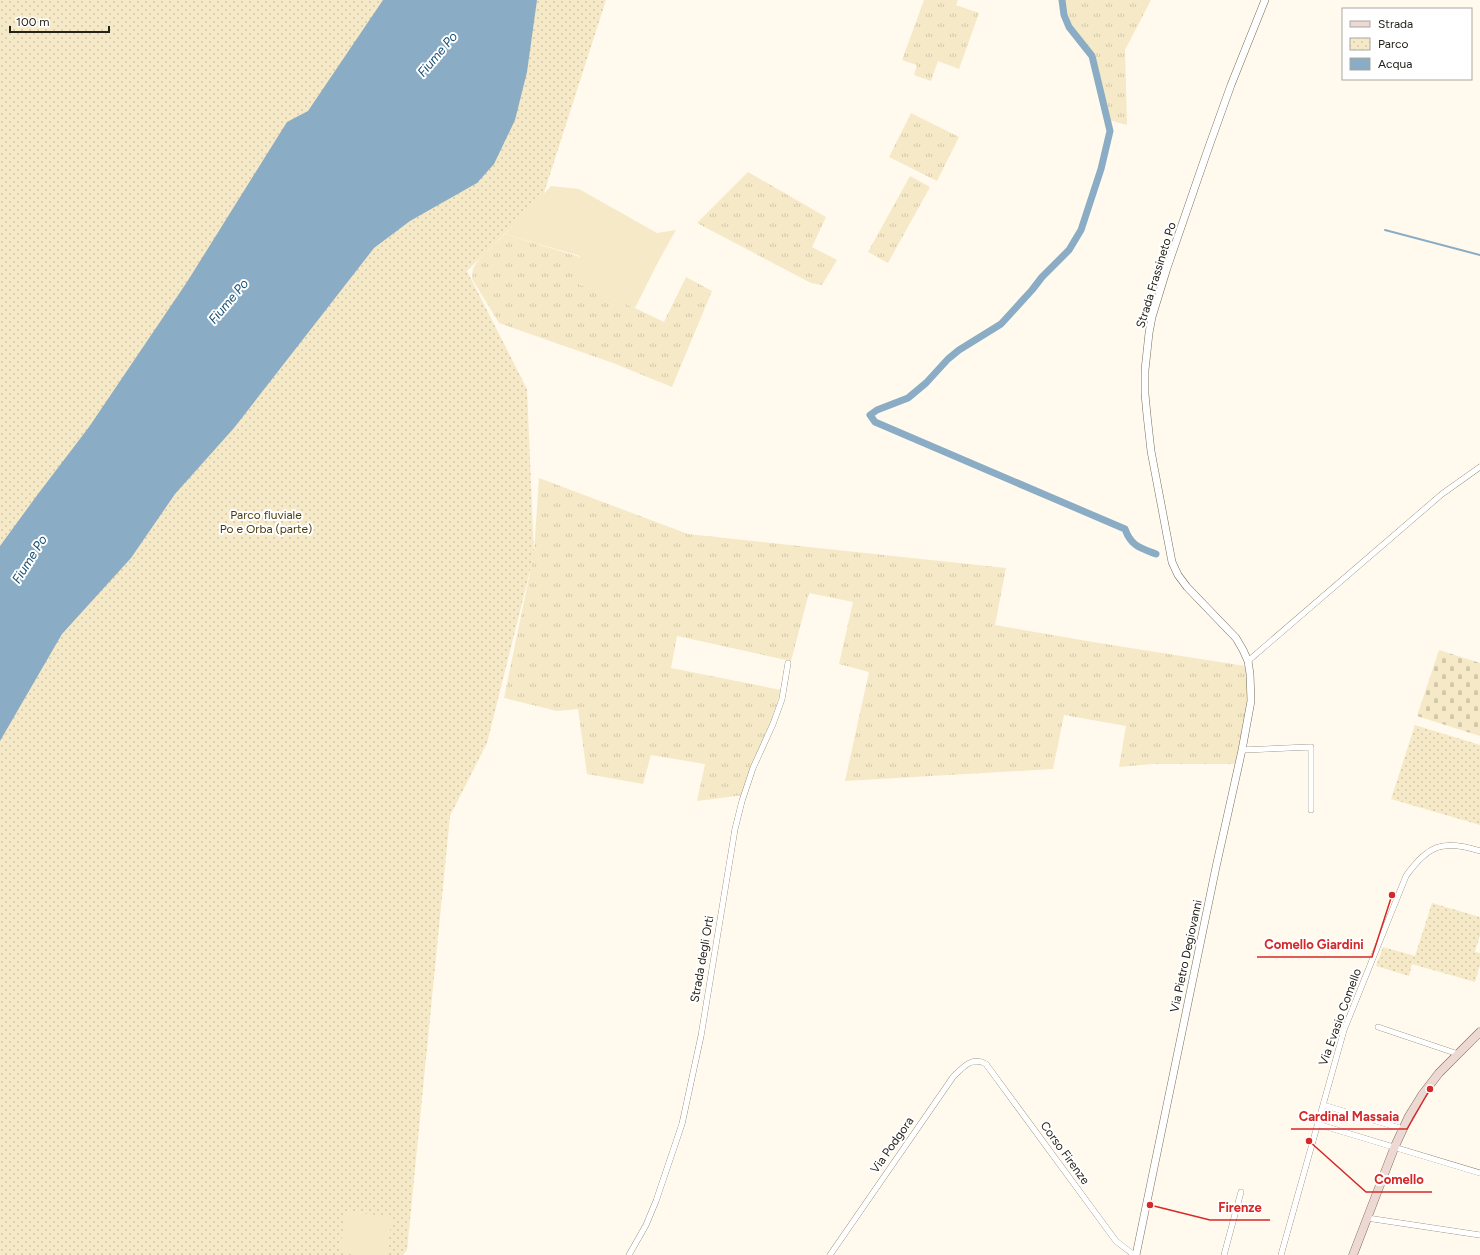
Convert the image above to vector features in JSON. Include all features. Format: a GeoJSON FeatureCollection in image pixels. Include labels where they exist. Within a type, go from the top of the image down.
{"type":"FeatureCollection","features":[{"type":"Feature","properties":{"kind":"main road"},"geometry":{"type":"LineString","coordinates":[[1353,1255],[1395,1146],[1422,1095],[1443,1068],[1480,1032]]}},
{"type":"Feature","properties":{"kind":"street","name":"Strada Frassineto Po"},"geometry":{"type":"LineString","coordinates":[[1248,661],[1236,638],[1186,588],[1172,562],[1151,451],[1145,394],[1145,370],[1152,317],[1167,268],[1228,92],[1265,0]]}},
{"type":"Feature","properties":{"kind":"street"},"geometry":{"type":"LineString","coordinates":[[1248,661],[1442,494],[1479,470]]}},
{"type":"Feature","properties":{"kind":"street","name":"Via Pietro Degiovanni"},"geometry":{"type":"LineString","coordinates":[[1135,1255],[1242,750],[1251,701],[1251,681],[1248,661]]}},
{"type":"Feature","properties":{"kind":"street","name":"Strada degli Orti"},"geometry":{"type":"LineString","coordinates":[[629,1255],[646,1225],[656,1201],[682,1124],[701,1036],[735,829],[742,801],[753,768],[780,705],[788,663]]}},
{"type":"Feature","properties":{"kind":"street"},"geometry":{"type":"LineString","coordinates":[[1242,750],[1311,748],[1311,810]]}},
{"type":"Feature","properties":{"kind":"street","name":"Via Evasio Comello"},"geometry":{"type":"LineString","coordinates":[[1281,1255],[1344,1030],[1406,876],[1425,854],[1436,847],[1461,846],[1480,851]]}},
{"type":"Feature","properties":{"kind":"street"},"geometry":{"type":"LineString","coordinates":[[1378,1027],[1458,1054]]}},
{"type":"Feature","properties":{"kind":"street","name":"Via Podgora"},"geometry":{"type":"LineString","coordinates":[[830,1255],[954,1077],[968,1062],[982,1062]]}},
{"type":"Feature","properties":{"kind":"street","name":"Corso Firenze"},"geometry":{"type":"LineString","coordinates":[[982,1062],[986,1064],[1116,1241],[1135,1255]]}},
{"type":"Feature","properties":{"kind":"street"},"geometry":{"type":"LineString","coordinates":[[1323,1105],[1403,1129]]}},
{"type":"Feature","properties":{"kind":"street"},"geometry":{"type":"LineString","coordinates":[[1318,1124],[1395,1146],[1405,1151],[1480,1173]]}},
{"type":"Feature","properties":{"kind":"street"},"geometry":{"type":"LineString","coordinates":[[1224,1255],[1242,1192]]}},
{"type":"Feature","properties":{"kind":"street"},"geometry":{"type":"LineString","coordinates":[[1367,1218],[1480,1235]]}},
{"type":"Feature","properties":{"kind":"green space","name":"Parco fluviale Po e Orba (parte)"},"geometry":{"type":"Polygon","coordinates":[[[0,0],[606,0],[543,196],[467,271],[527,389],[534,555],[487,743],[450,816],[407,1250],[403,1255],[0,1255],[0,0]]]}},
{"type":"Feature","properties":{"kind":"green space"},"geometry":{"type":"Polygon","coordinates":[[[924,0],[958,0],[956,5],[979,13],[959,69],[938,61],[931,81],[914,75],[917,65],[902,60],[924,0]]]}},
{"type":"Feature","properties":{"kind":"green space"},"geometry":{"type":"Polygon","coordinates":[[[1061,0],[1151,0],[1125,50],[1127,125],[1109,120],[1092,60],[1082,40],[1068,26],[1061,0]]]}},
{"type":"Feature","properties":{"kind":"green space"},"geometry":{"type":"Polygon","coordinates":[[[911,113],[959,137],[937,181],[889,157],[911,113]]]}},
{"type":"Feature","properties":{"kind":"green space"},"geometry":{"type":"Polygon","coordinates":[[[748,172],[826,217],[812,247],[837,260],[822,285],[811,283],[697,223],[748,172]]]}},
{"type":"Feature","properties":{"kind":"green space"},"geometry":{"type":"Polygon","coordinates":[[[910,176],[930,187],[888,263],[868,252],[910,176]]]}},
{"type":"Feature","properties":{"kind":"green space"},"geometry":{"type":"Polygon","coordinates":[[[551,186],[579,189],[657,233],[676,230],[635,308],[571,281],[580,256],[505,234],[551,186]]]}},
{"type":"Feature","properties":{"kind":"green space"},"geometry":{"type":"Polygon","coordinates":[[[505,234],[580,257],[572,281],[664,322],[686,277],[712,291],[672,387],[613,363],[499,323],[472,279],[473,268],[480,258],[505,234]]]}},
{"type":"Feature","properties":{"kind":"green space"},"geometry":{"type":"Polygon","coordinates":[[[539,478],[688,534],[1006,568],[995,625],[1245,666],[1248,690],[1246,715],[1235,764],[1152,764],[1119,767],[1126,726],[1064,715],[1053,769],[845,781],[869,672],[839,664],[853,602],[809,593],[791,661],[677,636],[671,668],[781,690],[762,750],[744,795],[697,801],[705,764],[651,755],[643,784],[587,774],[578,709],[557,711],[504,698],[534,553],[539,478]]]}},
{"type":"Feature","properties":{"kind":"green space"},"geometry":{"type":"Polygon","coordinates":[[[1439,650],[1480,663],[1480,736],[1417,716],[1439,650]]]}},
{"type":"Feature","properties":{"kind":"green space"},"geometry":{"type":"Polygon","coordinates":[[[1415,725],[1480,745],[1480,825],[1391,799],[1415,725]]]}},
{"type":"Feature","properties":{"kind":"green space"},"geometry":{"type":"Polygon","coordinates":[[[1432,903],[1480,917],[1480,935],[1475,952],[1480,953],[1480,965],[1475,982],[1412,964],[1409,976],[1376,966],[1383,947],[1415,956],[1432,903]]]}},
{"type":"Feature","properties":{"kind":"green space"},"geometry":{"type":"Polygon","coordinates":[[[345,1211],[392,1217],[387,1255],[340,1253],[345,1211]]]}},
{"type":"Feature","properties":{"kind":"water","name":"Fiume Po"},"geometry":{"type":"Polygon","coordinates":[[[383,0],[537,0],[527,72],[515,120],[494,164],[477,183],[410,221],[374,248],[234,428],[175,494],[131,558],[62,634],[0,741],[0,546],[89,427],[187,282],[287,122],[308,111],[383,0]]]}},
{"type":"Feature","properties":{"kind":"waterway"},"geometry":{"type":"LineString","coordinates":[[1062,0],[1064,15],[1069,27],[1092,56],[1110,131],[1101,169],[1081,230],[1069,250],[1042,277],[1001,324],[959,350],[948,359],[926,383],[908,398],[877,410],[870,415],[875,422],[1125,529],[1127,535],[1133,543],[1156,554]]}},
{"type":"Feature","properties":{"kind":"waterway"},"geometry":{"type":"LineString","coordinates":[[1385,230],[1480,255]]}},
{"type":"Feature","properties":{"kind":"place","name":"Comello Giardini"},"geometry":{"type":"Point","coordinates":[1392,895]}},
{"type":"Feature","properties":{"kind":"place","name":"Cardinal Massaia"},"geometry":{"type":"Point","coordinates":[1430,1089]}},
{"type":"Feature","properties":{"kind":"place","name":"Comello"},"geometry":{"type":"Point","coordinates":[1309,1141]}},
{"type":"Feature","properties":{"kind":"place","name":"Firenze"},"geometry":{"type":"Point","coordinates":[1150,1205]}}]}
